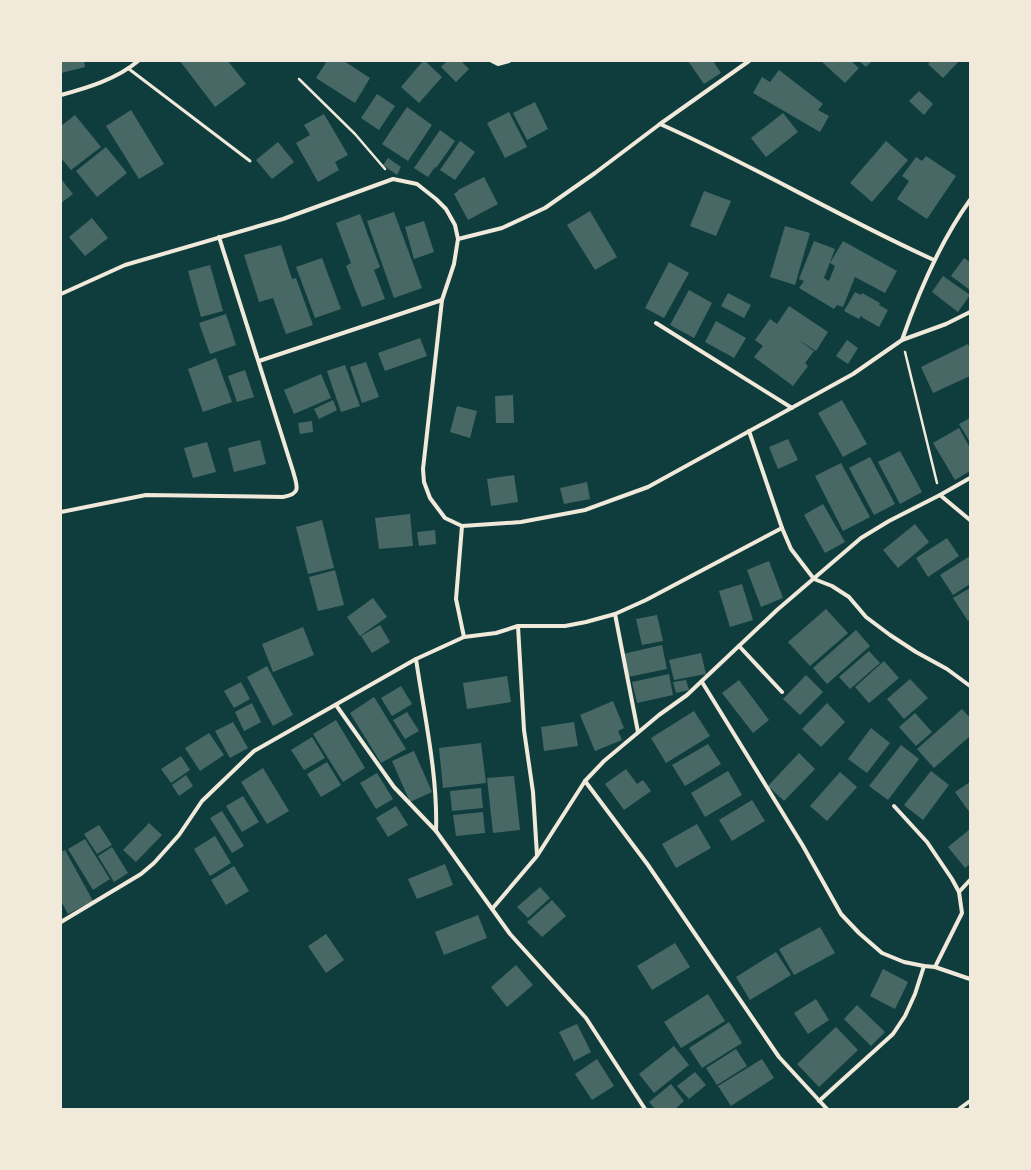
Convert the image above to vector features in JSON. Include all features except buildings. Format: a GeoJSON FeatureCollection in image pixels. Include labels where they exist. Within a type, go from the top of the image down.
{"type":"FeatureCollection","features":[{"type":"Feature","properties":{"kind":"street"},"geometry":{"type":"LineString","coordinates":[[61,95],[78,90],[129,68],[138,61]]}},
{"type":"Feature","properties":{"kind":"street"},"geometry":{"type":"LineString","coordinates":[[492,61],[498,64],[509,61]]}},
{"type":"Feature","properties":{"kind":"street"},"geometry":{"type":"LineString","coordinates":[[458,239],[502,228],[545,208],[595,174],[660,124],[749,61]]}},
{"type":"Feature","properties":{"kind":"street"},"geometry":{"type":"LineString","coordinates":[[660,124],[703,143],[889,240],[934,260]]}},
{"type":"Feature","properties":{"kind":"street"},"geometry":{"type":"LineString","coordinates":[[61,294],[125,265],[283,219],[393,179],[417,184],[446,209],[452,220],[458,239],[454,264],[442,300],[423,469],[424,482],[430,498],[445,518],[462,526],[522,522],[584,510],[648,487],[853,374],[902,340],[946,324],[970,312]]}},
{"type":"Feature","properties":{"kind":"street"},"geometry":{"type":"LineString","coordinates":[[902,340],[910,316],[934,260],[960,214],[970,200]]}},
{"type":"Feature","properties":{"kind":"street"},"geometry":{"type":"LineString","coordinates":[[61,512],[146,494],[270,497],[291,496],[298,489],[219,237]]}},
{"type":"Feature","properties":{"kind":"street"},"geometry":{"type":"LineString","coordinates":[[258,361],[442,300]]}},
{"type":"Feature","properties":{"kind":"street"},"geometry":{"type":"LineString","coordinates":[[656,323],[792,408]]}},
{"type":"Feature","properties":{"kind":"street"},"geometry":{"type":"LineString","coordinates":[[749,431],[782,528],[791,549],[814,579],[832,586],[850,597],[866,617],[890,635],[948,670],[970,686]]}},
{"type":"Feature","properties":{"kind":"street"},"geometry":{"type":"LineString","coordinates":[[492,909],[537,856],[585,781],[604,760],[702,682],[777,610],[861,538],[889,521],[970,478]]}},
{"type":"Feature","properties":{"kind":"street"},"geometry":{"type":"LineString","coordinates":[[940,495],[970,520]]}},
{"type":"Feature","properties":{"kind":"street"},"geometry":{"type":"LineString","coordinates":[[462,526],[456,599],[464,637]]}},
{"type":"Feature","properties":{"kind":"street"},"geometry":{"type":"LineString","coordinates":[[61,922],[141,874],[154,863],[179,835],[202,801],[254,751],[416,659],[464,637],[496,633],[518,626],[565,626],[615,614],[646,600],[782,528]]}},
{"type":"Feature","properties":{"kind":"street"},"geometry":{"type":"LineString","coordinates":[[615,614],[638,732]]}},
{"type":"Feature","properties":{"kind":"street"},"geometry":{"type":"LineString","coordinates":[[518,626],[524,730],[533,792],[537,856]]}},
{"type":"Feature","properties":{"kind":"street"},"geometry":{"type":"LineString","coordinates":[[739,646],[782,692]]}},
{"type":"Feature","properties":{"kind":"street"},"geometry":{"type":"LineString","coordinates":[[416,659],[437,807],[436,831]]}},
{"type":"Feature","properties":{"kind":"street"},"geometry":{"type":"LineString","coordinates":[[702,682],[803,846],[841,914],[859,933],[882,953],[904,962],[935,967],[970,979]]}},
{"type":"Feature","properties":{"kind":"street"},"geometry":{"type":"LineString","coordinates":[[336,705],[394,787],[436,831],[510,934],[586,1018],[645,1109]]}},
{"type":"Feature","properties":{"kind":"street"},"geometry":{"type":"LineString","coordinates":[[585,781],[648,865],[779,1057],[827,1109]]}},
{"type":"Feature","properties":{"kind":"street"},"geometry":{"type":"LineString","coordinates":[[894,806],[927,842],[949,874],[959,892],[962,913],[935,967]]}},
{"type":"Feature","properties":{"kind":"street"},"geometry":{"type":"LineString","coordinates":[[959,892],[970,880]]}},
{"type":"Feature","properties":{"kind":"street"},"geometry":{"type":"LineString","coordinates":[[819,1101],[893,1034],[905,1016],[915,994],[924,966]]}},
{"type":"Feature","properties":{"kind":"street"},"geometry":{"type":"LineString","coordinates":[[959,1109],[970,1101]]}},
{"type":"Feature","properties":{"kind":"lane"},"geometry":{"type":"LineString","coordinates":[[129,68],[250,161]]}},
{"type":"Feature","properties":{"kind":"path"},"geometry":{"type":"LineString","coordinates":[[298,79],[355,134],[393,179]]}},
{"type":"Feature","properties":{"kind":"path"},"geometry":{"type":"LineString","coordinates":[[902,340],[940,495]]}}]}
